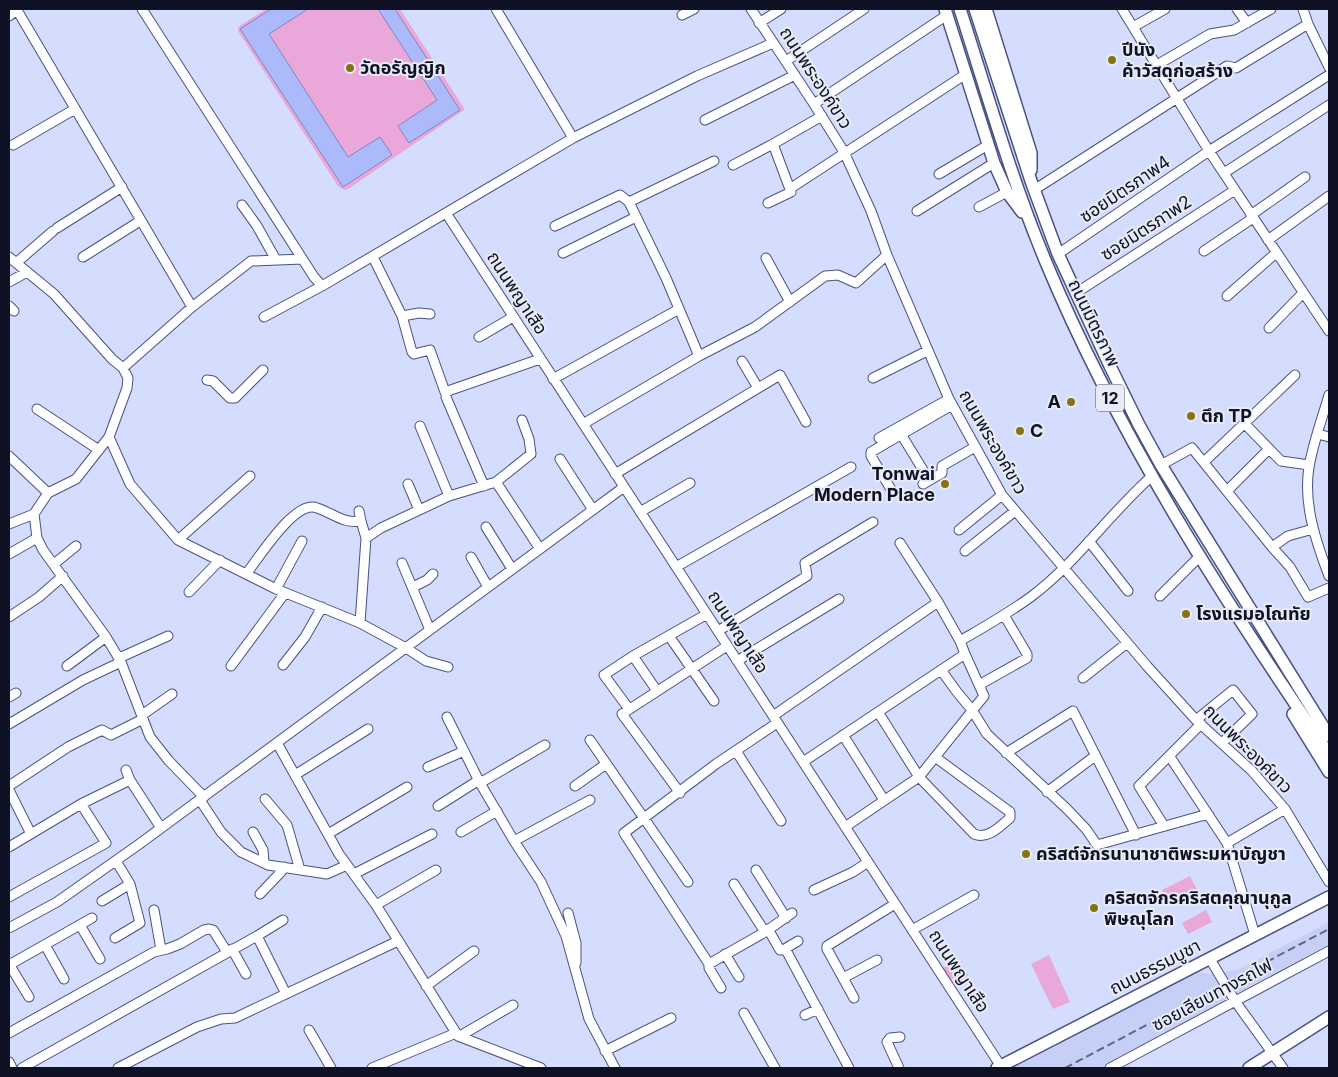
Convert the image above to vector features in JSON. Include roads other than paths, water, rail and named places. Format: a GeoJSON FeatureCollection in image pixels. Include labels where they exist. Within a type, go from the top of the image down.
{"type":"FeatureCollection","features":[{"type":"Feature","properties":{"kind":"main road","name":"ถนนมิตรภาพ"},"geometry":{"type":"LineString","coordinates":[[960,9],[1009,164],[1029,221],[1062,300],[1127,431],[1152,476],[1252,640],[1329,754]]}},
{"type":"Feature","properties":{"kind":"main road","name":"ถนนมิตรภาพ"},"geometry":{"type":"LineString","coordinates":[[975,9],[1032,185],[1058,254],[1139,425],[1161,465],[1329,736]]}},
{"type":"Feature","properties":{"kind":"main road"},"geometry":{"type":"LineString","coordinates":[[986,9],[1031,153],[1032,185]]}},
{"type":"Feature","properties":{"kind":"main road"},"geometry":{"type":"LineString","coordinates":[[946,12],[994,163],[1007,192],[1029,221]]}},
{"type":"Feature","properties":{"kind":"main road"},"geometry":{"type":"LineString","coordinates":[[1252,640],[1285,701],[1329,772]]}},
{"type":"Feature","properties":{"kind":"main road"},"geometry":{"type":"LineString","coordinates":[[1274,648],[1309,690],[1329,722]]}},
{"type":"Feature","properties":{"kind":"main road","name":"ถนนธรรมบูชา"},"geometry":{"type":"LineString","coordinates":[[1000,1068],[1329,897]]}},
{"type":"Feature","properties":{"kind":"main road"},"geometry":{"type":"LineString","coordinates":[[1249,1068],[1329,1017]]}},
{"type":"Feature","properties":{"kind":"street"},"geometry":{"type":"LineString","coordinates":[[9,16],[17,9],[192,307]]}},
{"type":"Feature","properties":{"kind":"street"},"geometry":{"type":"LineString","coordinates":[[142,9],[302,259],[322,286]]}},
{"type":"Feature","properties":{"kind":"street"},"geometry":{"type":"LineString","coordinates":[[496,9],[573,138]]}},
{"type":"Feature","properties":{"kind":"street"},"geometry":{"type":"LineString","coordinates":[[682,15],[694,9]]}},
{"type":"Feature","properties":{"kind":"street","name":"ถนนพระองค์ขาว"},"geometry":{"type":"LineString","coordinates":[[751,9],[844,152],[871,210],[887,255],[927,351],[951,402],[1002,495],[1198,722],[1252,771],[1285,809],[1329,882]]}},
{"type":"Feature","properties":{"kind":"street"},"geometry":{"type":"LineString","coordinates":[[760,23],[781,9]]}},
{"type":"Feature","properties":{"kind":"street"},"geometry":{"type":"LineString","coordinates":[[786,61],[864,9]]}},
{"type":"Feature","properties":{"kind":"street"},"geometry":{"type":"LineString","coordinates":[[1122,9],[1209,151],[1329,331]]}},
{"type":"Feature","properties":{"kind":"street"},"geometry":{"type":"LineString","coordinates":[[1133,27],[1165,9]]}},
{"type":"Feature","properties":{"kind":"street"},"geometry":{"type":"LineString","coordinates":[[1237,9],[1247,23]]}},
{"type":"Feature","properties":{"kind":"street"},"geometry":{"type":"LineString","coordinates":[[1157,65],[1210,34],[1234,30],[1271,9]]}},
{"type":"Feature","properties":{"kind":"street"},"geometry":{"type":"LineString","coordinates":[[1303,9],[1308,24],[1329,67]]}},
{"type":"Feature","properties":{"kind":"street"},"geometry":{"type":"LineString","coordinates":[[814,104],[946,12]]}},
{"type":"Feature","properties":{"kind":"street"},"geometry":{"type":"LineString","coordinates":[[1032,185],[1228,66],[1236,68],[1308,24]]}},
{"type":"Feature","properties":{"kind":"street"},"geometry":{"type":"LineString","coordinates":[[264,317],[373,257],[573,138],[697,76],[773,43]]}},
{"type":"Feature","properties":{"kind":"street"},"geometry":{"type":"LineString","coordinates":[[791,188],[966,74]]}},
{"type":"Feature","properties":{"kind":"street"},"geometry":{"type":"LineString","coordinates":[[705,120],[795,75]]}},
{"type":"Feature","properties":{"kind":"street","name":"ซอยมิตรภาพ4"},"geometry":{"type":"LineString","coordinates":[[1058,254],[1209,151],[1329,75]]}},
{"type":"Feature","properties":{"kind":"street"},"geometry":{"type":"LineString","coordinates":[[1224,173],[1329,105]]}},
{"type":"Feature","properties":{"kind":"street"},"geometry":{"type":"LineString","coordinates":[[13,145],[75,109]]}},
{"type":"Feature","properties":{"kind":"street"},"geometry":{"type":"LineString","coordinates":[[733,166],[822,116]]}},
{"type":"Feature","properties":{"kind":"street"},"geometry":{"type":"LineString","coordinates":[[768,203],[791,192],[773,144]]}},
{"type":"Feature","properties":{"kind":"street"},"geometry":{"type":"LineString","coordinates":[[939,174],[988,145]]}},
{"type":"Feature","properties":{"kind":"street"},"geometry":{"type":"LineString","coordinates":[[629,202],[714,162]]}},
{"type":"Feature","properties":{"kind":"street"},"geometry":{"type":"LineString","coordinates":[[917,211],[994,163]]}},
{"type":"Feature","properties":{"kind":"street"},"geometry":{"type":"LineString","coordinates":[[1204,252],[1305,178]]}},
{"type":"Feature","properties":{"kind":"street"},"geometry":{"type":"LineString","coordinates":[[9,524],[34,514],[48,493],[76,479],[109,437],[127,388],[128,378],[123,368],[112,359],[54,294],[12,260],[122,187]]}},
{"type":"Feature","properties":{"kind":"street","name":"ซอยมิตรภาพ2"},"geometry":{"type":"LineString","coordinates":[[1076,293],[1235,190]]}},
{"type":"Feature","properties":{"kind":"street"},"geometry":{"type":"LineString","coordinates":[[979,207],[1007,192]]}},
{"type":"Feature","properties":{"kind":"street"},"geometry":{"type":"LineString","coordinates":[[555,226],[620,195],[629,202],[699,356]]}},
{"type":"Feature","properties":{"kind":"street"},"geometry":{"type":"LineString","coordinates":[[1268,240],[1329,196]]}},
{"type":"Feature","properties":{"kind":"street"},"geometry":{"type":"LineString","coordinates":[[242,205],[257,226],[276,260]]}},
{"type":"Feature","properties":{"kind":"street","name":"ถนนพญาเสือ"},"geometry":{"type":"LineString","coordinates":[[446,213],[1000,1068]]}},
{"type":"Feature","properties":{"kind":"street"},"geometry":{"type":"LineString","coordinates":[[563,252],[636,217]]}},
{"type":"Feature","properties":{"kind":"street"},"geometry":{"type":"LineString","coordinates":[[83,257],[140,221]]}},
{"type":"Feature","properties":{"kind":"street"},"geometry":{"type":"LineString","coordinates":[[1227,296],[1276,252]]}},
{"type":"Feature","properties":{"kind":"street"},"geometry":{"type":"LineString","coordinates":[[583,424],[699,356],[755,327],[825,276],[838,275],[856,283],[887,255]]}},
{"type":"Feature","properties":{"kind":"street"},"geometry":{"type":"LineString","coordinates":[[373,257],[402,316],[412,352],[414,354],[428,350],[431,351],[445,392],[540,359]]}},
{"type":"Feature","properties":{"kind":"street"},"geometry":{"type":"LineString","coordinates":[[766,258],[790,302]]}},
{"type":"Feature","properties":{"kind":"street"},"geometry":{"type":"LineString","coordinates":[[123,368],[192,307],[252,260],[302,259]]}},
{"type":"Feature","properties":{"kind":"street"},"geometry":{"type":"LineString","coordinates":[[9,282],[27,272]]}},
{"type":"Feature","properties":{"kind":"street"},"geometry":{"type":"LineString","coordinates":[[1269,328],[1303,293]]}},
{"type":"Feature","properties":{"kind":"street"},"geometry":{"type":"LineString","coordinates":[[553,379],[679,309]]}},
{"type":"Feature","properties":{"kind":"street"},"geometry":{"type":"LineString","coordinates":[[402,316],[420,313],[430,314]]}},
{"type":"Feature","properties":{"kind":"street"},"geometry":{"type":"LineString","coordinates":[[479,337],[513,316]]}},
{"type":"Feature","properties":{"kind":"street"},"geometry":{"type":"LineString","coordinates":[[874,378],[927,351]]}},
{"type":"Feature","properties":{"kind":"street"},"geometry":{"type":"LineString","coordinates":[[742,361],[758,388]]}},
{"type":"Feature","properties":{"kind":"street"},"geometry":{"type":"LineString","coordinates":[[207,380],[211,379],[230,398],[235,398],[263,370]]}},
{"type":"Feature","properties":{"kind":"street"},"geometry":{"type":"LineString","coordinates":[[615,474],[780,375],[806,422]]}},
{"type":"Feature","properties":{"kind":"street"},"geometry":{"type":"LineString","coordinates":[[1204,462],[1294,375]]}},
{"type":"Feature","properties":{"kind":"street"},"geometry":{"type":"LineString","coordinates":[[1329,395],[1309,465],[1308,491],[1313,529],[1329,576]]}},
{"type":"Feature","properties":{"kind":"street"},"geometry":{"type":"LineString","coordinates":[[446,397],[484,486]]}},
{"type":"Feature","properties":{"kind":"street"},"geometry":{"type":"LineString","coordinates":[[892,492],[870,454],[873,450],[951,402]]}},
{"type":"Feature","properties":{"kind":"street"},"geometry":{"type":"LineString","coordinates":[[879,438],[951,402]]}},
{"type":"Feature","properties":{"kind":"street"},"geometry":{"type":"LineString","coordinates":[[37,409],[99,450]]}},
{"type":"Feature","properties":{"kind":"street"},"geometry":{"type":"LineString","coordinates":[[366,538],[381,528],[449,496],[496,482],[531,454],[529,439],[522,420]]}},
{"type":"Feature","properties":{"kind":"street"},"geometry":{"type":"LineString","coordinates":[[1244,423],[1281,460],[1309,465]]}},
{"type":"Feature","properties":{"kind":"street"},"geometry":{"type":"LineString","coordinates":[[420,426],[449,496]]}},
{"type":"Feature","properties":{"kind":"street"},"geometry":{"type":"LineString","coordinates":[[901,434],[923,470]]}},
{"type":"Feature","properties":{"kind":"street"},"geometry":{"type":"LineString","coordinates":[[1318,434],[1329,437]]}},
{"type":"Feature","properties":{"kind":"street"},"geometry":{"type":"LineString","coordinates":[[109,437],[130,484],[178,540],[276,589],[360,623],[426,661],[448,667]]}},
{"type":"Feature","properties":{"kind":"street"},"geometry":{"type":"LineString","coordinates":[[923,484],[942,473],[942,466],[975,448]]}},
{"type":"Feature","properties":{"kind":"street"},"geometry":{"type":"LineString","coordinates":[[1161,465],[1192,448],[1272,547],[1281,554],[1308,597],[1329,588]]}},
{"type":"Feature","properties":{"kind":"street"},"geometry":{"type":"LineString","coordinates":[[1227,491],[1270,450]]}},
{"type":"Feature","properties":{"kind":"street"},"geometry":{"type":"LineString","coordinates":[[9,456],[48,493]]}},
{"type":"Feature","properties":{"kind":"street"},"geometry":{"type":"LineString","coordinates":[[560,459],[593,510]]}},
{"type":"Feature","properties":{"kind":"street"},"geometry":{"type":"LineString","coordinates":[[676,567],[851,467]]}},
{"type":"Feature","properties":{"kind":"street"},"geometry":{"type":"LineString","coordinates":[[178,540],[250,476]]}},
{"type":"Feature","properties":{"kind":"street"},"geometry":{"type":"LineString","coordinates":[[960,641],[1032,596],[1064,567],[1152,476]]}},
{"type":"Feature","properties":{"kind":"street"},"geometry":{"type":"LineString","coordinates":[[496,482],[540,549]]}},
{"type":"Feature","properties":{"kind":"street"},"geometry":{"type":"LineString","coordinates":[[640,512],[690,483]]}},
{"type":"Feature","properties":{"kind":"street"},"geometry":{"type":"LineString","coordinates":[[408,484],[420,510]]}},
{"type":"Feature","properties":{"kind":"street"},"geometry":{"type":"LineString","coordinates":[[9,928],[57,902],[116,861],[624,487]]}},
{"type":"Feature","properties":{"kind":"street"},"geometry":{"type":"LineString","coordinates":[[959,530],[1002,495]]}},
{"type":"Feature","properties":{"kind":"street"},"geometry":{"type":"LineString","coordinates":[[246,574],[288,520],[303,508],[311,506],[344,521],[353,523],[361,521]]}},
{"type":"Feature","properties":{"kind":"street"},"geometry":{"type":"LineString","coordinates":[[359,511],[366,538],[360,623]]}},
{"type":"Feature","properties":{"kind":"street"},"geometry":{"type":"LineString","coordinates":[[965,551],[1015,511]]}},
{"type":"Feature","properties":{"kind":"street"},"geometry":{"type":"LineString","coordinates":[[34,514],[37,538],[120,660],[150,737],[202,799],[221,832],[241,852],[264,863],[327,874],[347,865]]}},
{"type":"Feature","properties":{"kind":"street"},"geometry":{"type":"LineString","coordinates":[[718,631],[807,576],[804,563],[873,522]]}},
{"type":"Feature","properties":{"kind":"street"},"geometry":{"type":"LineString","coordinates":[[486,527],[512,569]]}},
{"type":"Feature","properties":{"kind":"street"},"geometry":{"type":"LineString","coordinates":[[1272,547],[1288,536],[1313,529]]}},
{"type":"Feature","properties":{"kind":"street"},"geometry":{"type":"LineString","coordinates":[[9,554],[37,538]]}},
{"type":"Feature","properties":{"kind":"street"},"geometry":{"type":"LineString","coordinates":[[276,589],[302,541]]}},
{"type":"Feature","properties":{"kind":"street"},"geometry":{"type":"LineString","coordinates":[[1089,541],[1128,590]]}},
{"type":"Feature","properties":{"kind":"street"},"geometry":{"type":"LineString","coordinates":[[845,827],[919,777],[984,696],[960,641],[938,602],[900,543]]}},
{"type":"Feature","properties":{"kind":"street"},"geometry":{"type":"LineString","coordinates":[[54,564],[76,546]]}},
{"type":"Feature","properties":{"kind":"street"},"geometry":{"type":"LineString","coordinates":[[1160,596],[1200,556]]}},
{"type":"Feature","properties":{"kind":"street"},"geometry":{"type":"LineString","coordinates":[[471,557],[488,587]]}},
{"type":"Feature","properties":{"kind":"street"},"geometry":{"type":"LineString","coordinates":[[189,592],[220,560]]}},
{"type":"Feature","properties":{"kind":"street"},"geometry":{"type":"LineString","coordinates":[[402,563],[430,630]]}},
{"type":"Feature","properties":{"kind":"street"},"geometry":{"type":"LineString","coordinates":[[413,587],[427,580],[433,574]]}},
{"type":"Feature","properties":{"kind":"street"},"geometry":{"type":"LineString","coordinates":[[9,617],[39,597],[62,576]]}},
{"type":"Feature","properties":{"kind":"street"},"geometry":{"type":"LineString","coordinates":[[232,666],[285,593]]}},
{"type":"Feature","properties":{"kind":"street"},"geometry":{"type":"LineString","coordinates":[[737,661],[839,599]]}},
{"type":"Feature","properties":{"kind":"street"},"geometry":{"type":"LineString","coordinates":[[721,988],[709,968],[709,964],[624,833],[736,751],[775,719],[938,602]]}},
{"type":"Feature","properties":{"kind":"street"},"geometry":{"type":"LineString","coordinates":[[283,665],[305,636],[322,607]]}},
{"type":"Feature","properties":{"kind":"street"},"geometry":{"type":"LineString","coordinates":[[629,709],[604,676],[633,656],[707,614]]}},
{"type":"Feature","properties":{"kind":"street"},"geometry":{"type":"LineString","coordinates":[[979,685],[1028,658],[1004,615]]}},
{"type":"Feature","properties":{"kind":"street"},"geometry":{"type":"LineString","coordinates":[[9,724],[83,680],[168,636]]}},
{"type":"Feature","properties":{"kind":"street"},"geometry":{"type":"LineString","coordinates":[[669,636],[714,701]]}},
{"type":"Feature","properties":{"kind":"street"},"geometry":{"type":"LineString","coordinates":[[67,666],[106,637]]}},
{"type":"Feature","properties":{"kind":"street"},"geometry":{"type":"LineString","coordinates":[[1083,678],[1128,643]]}},
{"type":"Feature","properties":{"kind":"street"},"geometry":{"type":"LineString","coordinates":[[680,793],[622,714],[727,646]]}},
{"type":"Feature","properties":{"kind":"street"},"geometry":{"type":"LineString","coordinates":[[803,762],[965,654]]}},
{"type":"Feature","properties":{"kind":"street"},"geometry":{"type":"LineString","coordinates":[[633,656],[657,691]]}},
{"type":"Feature","properties":{"kind":"street"},"geometry":{"type":"LineString","coordinates":[[941,670],[956,692],[972,710],[986,734],[1086,828],[1097,845],[1164,826],[1209,816]]}},
{"type":"Feature","properties":{"kind":"street"},"geometry":{"type":"LineString","coordinates":[[1164,826],[1139,786],[1170,757],[1198,722],[1233,690],[1252,714],[1222,743]]}},
{"type":"Feature","properties":{"kind":"street"},"geometry":{"type":"LineString","coordinates":[[31,834],[9,788],[68,747],[102,730],[111,735],[142,717],[172,694]]}},
{"type":"Feature","properties":{"kind":"street"},"geometry":{"type":"LineString","coordinates":[[1006,753],[1073,711],[1136,835]]}},
{"type":"Feature","properties":{"kind":"street"},"geometry":{"type":"LineString","coordinates":[[878,712],[919,777],[977,835],[991,833],[1010,818],[1010,812],[988,794],[935,757]]}},
{"type":"Feature","properties":{"kind":"street"},"geometry":{"type":"LineString","coordinates":[[447,717],[480,782],[514,841],[541,882],[566,936],[588,1019],[615,1068]]}},
{"type":"Feature","properties":{"kind":"street"},"geometry":{"type":"LineString","coordinates":[[295,776],[368,729]]}},
{"type":"Feature","properties":{"kind":"street"},"geometry":{"type":"LineString","coordinates":[[843,735],[884,800]]}},
{"type":"Feature","properties":{"kind":"street"},"geometry":{"type":"LineString","coordinates":[[590,740],[688,882]]}},
{"type":"Feature","properties":{"kind":"street"},"geometry":{"type":"LineString","coordinates":[[277,743],[347,865],[376,906],[458,1035],[541,1068]]}},
{"type":"Feature","properties":{"kind":"street"},"geometry":{"type":"LineString","coordinates":[[438,806],[544,744]]}},
{"type":"Feature","properties":{"kind":"street"},"geometry":{"type":"LineString","coordinates":[[428,767],[464,751]]}},
{"type":"Feature","properties":{"kind":"street"},"geometry":{"type":"LineString","coordinates":[[736,751],[781,821]]}},
{"type":"Feature","properties":{"kind":"street"},"geometry":{"type":"LineString","coordinates":[[1046,792],[1095,756]]}},
{"type":"Feature","properties":{"kind":"street"},"geometry":{"type":"LineString","coordinates":[[1170,757],[1227,843],[1255,935]]}},
{"type":"Feature","properties":{"kind":"street"},"geometry":{"type":"LineString","coordinates":[[575,786],[606,764]]}},
{"type":"Feature","properties":{"kind":"street"},"geometry":{"type":"LineString","coordinates":[[126,770],[130,780],[162,828]]}},
{"type":"Feature","properties":{"kind":"street"},"geometry":{"type":"LineString","coordinates":[[9,847],[81,804],[130,780]]}},
{"type":"Feature","properties":{"kind":"street"},"geometry":{"type":"LineString","coordinates":[[328,834],[407,787]]}},
{"type":"Feature","properties":{"kind":"street"},"geometry":{"type":"LineString","coordinates":[[265,799],[287,825],[300,870]]}},
{"type":"Feature","properties":{"kind":"street"},"geometry":{"type":"LineString","coordinates":[[514,841],[590,800]]}},
{"type":"Feature","properties":{"kind":"street"},"geometry":{"type":"LineString","coordinates":[[9,897],[106,843],[81,804]]}},
{"type":"Feature","properties":{"kind":"street"},"geometry":{"type":"LineString","coordinates":[[1227,843],[1285,809]]}},
{"type":"Feature","properties":{"kind":"street"},"geometry":{"type":"LineString","coordinates":[[461,832],[497,811]]}},
{"type":"Feature","properties":{"kind":"street"},"geometry":{"type":"LineString","coordinates":[[253,832],[263,850],[264,863]]}},
{"type":"Feature","properties":{"kind":"street"},"geometry":{"type":"LineString","coordinates":[[354,874],[432,834]]}},
{"type":"Feature","properties":{"kind":"street"},"geometry":{"type":"LineString","coordinates":[[115,938],[140,923],[130,884],[116,861]]}},
{"type":"Feature","properties":{"kind":"street"},"geometry":{"type":"LineString","coordinates":[[814,890],[853,872],[868,862]]}},
{"type":"Feature","properties":{"kind":"street"},"geometry":{"type":"LineString","coordinates":[[260,894],[284,867]]}},
{"type":"Feature","properties":{"kind":"street"},"geometry":{"type":"LineString","coordinates":[[376,906],[436,870]]}},
{"type":"Feature","properties":{"kind":"street"},"geometry":{"type":"LineString","coordinates":[[709,964],[767,931],[789,915],[756,870]]}},
{"type":"Feature","properties":{"kind":"street"},"geometry":{"type":"LineString","coordinates":[[102,901],[130,884]]}},
{"type":"Feature","properties":{"kind":"street"},"geometry":{"type":"LineString","coordinates":[[734,884],[780,950],[786,950],[849,1068]]}},
{"type":"Feature","properties":{"kind":"street"},"geometry":{"type":"LineString","coordinates":[[912,930],[974,895]]}},
{"type":"Feature","properties":{"kind":"street"},"geometry":{"type":"LineString","coordinates":[[854,998],[827,949],[828,944],[895,904]]}},
{"type":"Feature","properties":{"kind":"street"},"geometry":{"type":"LineString","coordinates":[[154,910],[161,950]]}},
{"type":"Feature","properties":{"kind":"street"},"geometry":{"type":"LineString","coordinates":[[568,914],[574,932],[577,953],[574,968]]}},
{"type":"Feature","properties":{"kind":"street"},"geometry":{"type":"LineString","coordinates":[[28,998],[9,965],[92,918]]}},
{"type":"Feature","properties":{"kind":"street"},"geometry":{"type":"LineString","coordinates":[[22,1068],[153,996],[283,920]]}},
{"type":"Feature","properties":{"kind":"street"},"geometry":{"type":"LineString","coordinates":[[80,925],[100,959]]}},
{"type":"Feature","properties":{"kind":"street"},"geometry":{"type":"LineString","coordinates":[[9,1033],[154,952],[180,944],[210,928],[246,974]]}},
{"type":"Feature","properties":{"kind":"street"},"geometry":{"type":"LineString","coordinates":[[258,936],[286,994]]}},
{"type":"Feature","properties":{"kind":"street"},"geometry":{"type":"LineString","coordinates":[[783,950],[798,940]]}},
{"type":"Feature","properties":{"kind":"street"},"geometry":{"type":"LineString","coordinates":[[118,1068],[198,1027],[235,1018],[398,941]]}},
{"type":"Feature","properties":{"kind":"street"},"geometry":{"type":"LineString","coordinates":[[45,945],[64,979]]}},
{"type":"Feature","properties":{"kind":"street"},"geometry":{"type":"LineString","coordinates":[[426,986],[474,951]]}},
{"type":"Feature","properties":{"kind":"street","name":"ซอยเลียบทางรถไฟ"},"geometry":{"type":"LineString","coordinates":[[1110,1068],[1329,951]]}},
{"type":"Feature","properties":{"kind":"street"},"geometry":{"type":"LineString","coordinates":[[725,954],[739,978]]}},
{"type":"Feature","properties":{"kind":"street"},"geometry":{"type":"LineString","coordinates":[[1210,958],[1235,1001],[1283,1068]]}},
{"type":"Feature","properties":{"kind":"street"},"geometry":{"type":"LineString","coordinates":[[843,978],[876,960]]}},
{"type":"Feature","properties":{"kind":"street"},"geometry":{"type":"LineString","coordinates":[[372,1068],[458,1035],[513,1005]]}},
{"type":"Feature","properties":{"kind":"street"},"geometry":{"type":"LineString","coordinates":[[805,1015],[818,1009]]}},
{"type":"Feature","properties":{"kind":"street"},"geometry":{"type":"LineString","coordinates":[[744,1014],[775,1068]]}},
{"type":"Feature","properties":{"kind":"street"},"geometry":{"type":"LineString","coordinates":[[605,1051],[671,1018]]}},
{"type":"Feature","properties":{"kind":"street"},"geometry":{"type":"LineString","coordinates":[[309,1030],[330,1068]]}},
{"type":"Feature","properties":{"kind":"street"},"geometry":{"type":"LineString","coordinates":[[899,1068],[887,1042],[890,1038],[900,1037]]}},
{"type":"Feature","properties":{"kind":"street"},"geometry":{"type":"LineString","coordinates":[[9,1062],[12,1068]]}},
{"type":"Feature","properties":{"kind":"water"},"geometry":{"type":"Polygon","coordinates":[[[271,9],[308,9],[269,34],[348,157],[380,137],[392,155],[343,187],[240,29],[271,9]]]}},
{"type":"Feature","properties":{"kind":"water"},"geometry":{"type":"Polygon","coordinates":[[[378,9],[395,9],[460,110],[409,143],[398,126],[437,100],[378,9]]]}},
{"type":"Feature","properties":{"kind":"railway"},"geometry":{"type":"LineString","coordinates":[[1065,1068],[1329,929]]}},
{"type":"Feature","properties":{"kind":"place","name":"ปีนัง ค้าวัสดุก่อสร้าง"},"geometry":{"type":"Point","coordinates":[1112,60]}},
{"type":"Feature","properties":{"kind":"place","name":"วัดอรัญญิก"},"geometry":{"type":"Point","coordinates":[350,68]}},
{"type":"Feature","properties":{"kind":"place","name":"A"},"geometry":{"type":"Point","coordinates":[1071,402]}},
{"type":"Feature","properties":{"kind":"place","name":"ตึก TP"},"geometry":{"type":"Point","coordinates":[1191,416]}},
{"type":"Feature","properties":{"kind":"place","name":"C"},"geometry":{"type":"Point","coordinates":[1020,431]}},
{"type":"Feature","properties":{"kind":"place","name":"Tonwai Modern Place"},"geometry":{"type":"Point","coordinates":[945,484]}},
{"type":"Feature","properties":{"kind":"place","name":"โรงแรมอโณทัย"},"geometry":{"type":"Point","coordinates":[1186,614]}},
{"type":"Feature","properties":{"kind":"place","name":"คริสต์จักรนานาชาติพระมหาบัญชา"},"geometry":{"type":"Point","coordinates":[1026,854]}},
{"type":"Feature","properties":{"kind":"place","name":"คริสตจักรคริสตคุณานุกูล พิษณุโลก"},"geometry":{"type":"Point","coordinates":[1094,908]}}]}
